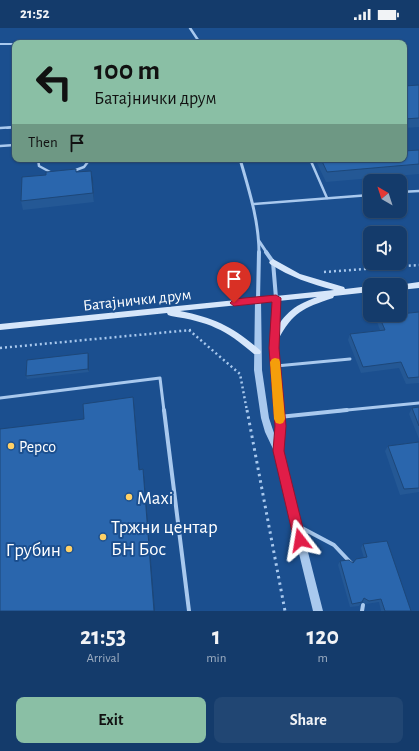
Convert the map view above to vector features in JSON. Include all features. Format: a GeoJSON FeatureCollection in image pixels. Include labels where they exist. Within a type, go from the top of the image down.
{"type":"FeatureCollection","features":[{"type":"Feature","properties":{"kind":"main road"},"geometry":{"type":"LineString","coordinates":[[273,262],[281,268],[321,284],[348,290],[363,289]]}},
{"type":"Feature","properties":{"kind":"main road"},"geometry":{"type":"LineString","coordinates":[[407,286],[419,285]]}},
{"type":"Feature","properties":{"kind":"main road"},"geometry":{"type":"LineString","coordinates":[[275,338],[288,316],[295,309],[305,304],[348,290]]}},
{"type":"Feature","properties":{"kind":"main road","name":"Батајнички друм"},"geometry":{"type":"LineString","coordinates":[[0,327],[348,290]]}},
{"type":"Feature","properties":{"kind":"main road"},"geometry":{"type":"LineString","coordinates":[[160,311],[181,314],[228,329],[239,336],[257,352]]}},
{"type":"Feature","properties":{"kind":"street"},"geometry":{"type":"LineString","coordinates":[[190,28],[198,40]]}},
{"type":"Feature","properties":{"kind":"street"},"geometry":{"type":"LineString","coordinates":[[241,162],[253,204],[259,241],[257,352],[265,418],[269,432],[278,451],[318,611]]}},
{"type":"Feature","properties":{"kind":"street"},"geometry":{"type":"LineString","coordinates":[[259,241],[273,262],[276,298],[275,366],[280,426],[278,451]]}},
{"type":"Feature","properties":{"kind":"lane"},"geometry":{"type":"LineString","coordinates":[[0,44],[12,44]]}},
{"type":"Feature","properties":{"kind":"lane"},"geometry":{"type":"LineString","coordinates":[[0,128],[12,127]]}},
{"type":"Feature","properties":{"kind":"lane"},"geometry":{"type":"LineString","coordinates":[[0,146],[12,145]]}},
{"type":"Feature","properties":{"kind":"lane"},"geometry":{"type":"LineString","coordinates":[[38,162],[39,166],[44,170],[58,173]]}},
{"type":"Feature","properties":{"kind":"lane"},"geometry":{"type":"LineString","coordinates":[[69,172],[84,167],[88,162]]}},
{"type":"Feature","properties":{"kind":"lane"},"geometry":{"type":"LineString","coordinates":[[311,162],[327,198]]}},
{"type":"Feature","properties":{"kind":"lane"},"geometry":{"type":"LineString","coordinates":[[407,192],[419,191]]}},
{"type":"Feature","properties":{"kind":"lane"},"geometry":{"type":"LineString","coordinates":[[253,204],[363,195]]}},
{"type":"Feature","properties":{"kind":"lane"},"geometry":{"type":"LineString","coordinates":[[275,366],[350,359]]}},
{"type":"Feature","properties":{"kind":"lane"},"geometry":{"type":"LineString","coordinates":[[0,398],[160,378],[189,611]]}},
{"type":"Feature","properties":{"kind":"lane"},"geometry":{"type":"LineString","coordinates":[[279,417],[419,403]]}},
{"type":"Feature","properties":{"kind":"lane"},"geometry":{"type":"LineString","coordinates":[[296,525],[335,544],[351,563]]}},
{"type":"Feature","properties":{"kind":"lane"},"geometry":{"type":"LineString","coordinates":[[362,605],[362,611]]}},
{"type":"Feature","properties":{"kind":"path"},"geometry":{"type":"LineString","coordinates":[[318,273],[419,265]]}},
{"type":"Feature","properties":{"kind":"path"},"geometry":{"type":"LineString","coordinates":[[0,348],[189,330],[240,374],[285,611]]}},
{"type":"Feature","properties":{"kind":"building"},"geometry":{"type":"Polygon","coordinates":[[[419,85],[419,118],[407,119],[407,86],[419,85]]]}},
{"type":"Feature","properties":{"kind":"building"},"geometry":{"type":"Polygon","coordinates":[[[419,150],[419,164],[327,172],[322,162],[407,162],[407,151],[419,150]]]}},
{"type":"Feature","properties":{"kind":"building"},"geometry":{"type":"Polygon","coordinates":[[[76,169],[76,172],[91,171],[93,193],[21,201],[22,177],[46,175],[46,172],[76,169]]]}},
{"type":"Feature","properties":{"kind":"building"},"geometry":{"type":"Polygon","coordinates":[[[419,312],[419,377],[408,378],[401,362],[363,367],[350,334],[385,330],[382,322],[407,322],[407,313],[419,312]]]}},
{"type":"Feature","properties":{"kind":"building"},"geometry":{"type":"Polygon","coordinates":[[[88,353],[88,369],[26,376],[27,360],[88,353]]]}},
{"type":"Feature","properties":{"kind":"building"},"geometry":{"type":"Polygon","coordinates":[[[133,397],[139,470],[143,469],[154,611],[0,611],[0,429],[84,419],[83,404],[133,397]]]}},
{"type":"Feature","properties":{"kind":"building"},"geometry":{"type":"Polygon","coordinates":[[[419,407],[419,426],[412,408],[419,407]]]}},
{"type":"Feature","properties":{"kind":"building"},"geometry":{"type":"Polygon","coordinates":[[[419,442],[419,488],[404,489],[388,446],[419,442]]]}},
{"type":"Feature","properties":{"kind":"building"},"geometry":{"type":"Polygon","coordinates":[[[387,541],[411,611],[385,611],[381,599],[369,601],[364,598],[362,602],[352,604],[340,561],[349,560],[353,563],[356,559],[367,557],[363,544],[387,541]]]}},
{"type":"Feature","properties":{"kind":"slow traffic"},"geometry":{"type":"LineString","coordinates":[[275,362],[280,419]]}},
{"type":"Feature","properties":{"kind":"place","name":"Pepco"},"geometry":{"type":"Point","coordinates":[11,446]}},
{"type":"Feature","properties":{"kind":"place","name":"Maxi"},"geometry":{"type":"Point","coordinates":[129,497]}},
{"type":"Feature","properties":{"kind":"place","name":"Тржни центар БН Бос"},"geometry":{"type":"Point","coordinates":[103,537]}},
{"type":"Feature","properties":{"kind":"place","name":"Грубин"},"geometry":{"type":"Point","coordinates":[69,549]}},
{"type":"Feature","properties":{"kind":"route"},"geometry":{"type":"LineString","coordinates":[[234,303],[276,298],[274,348],[280,426],[278,451],[300,540]]}}]}
